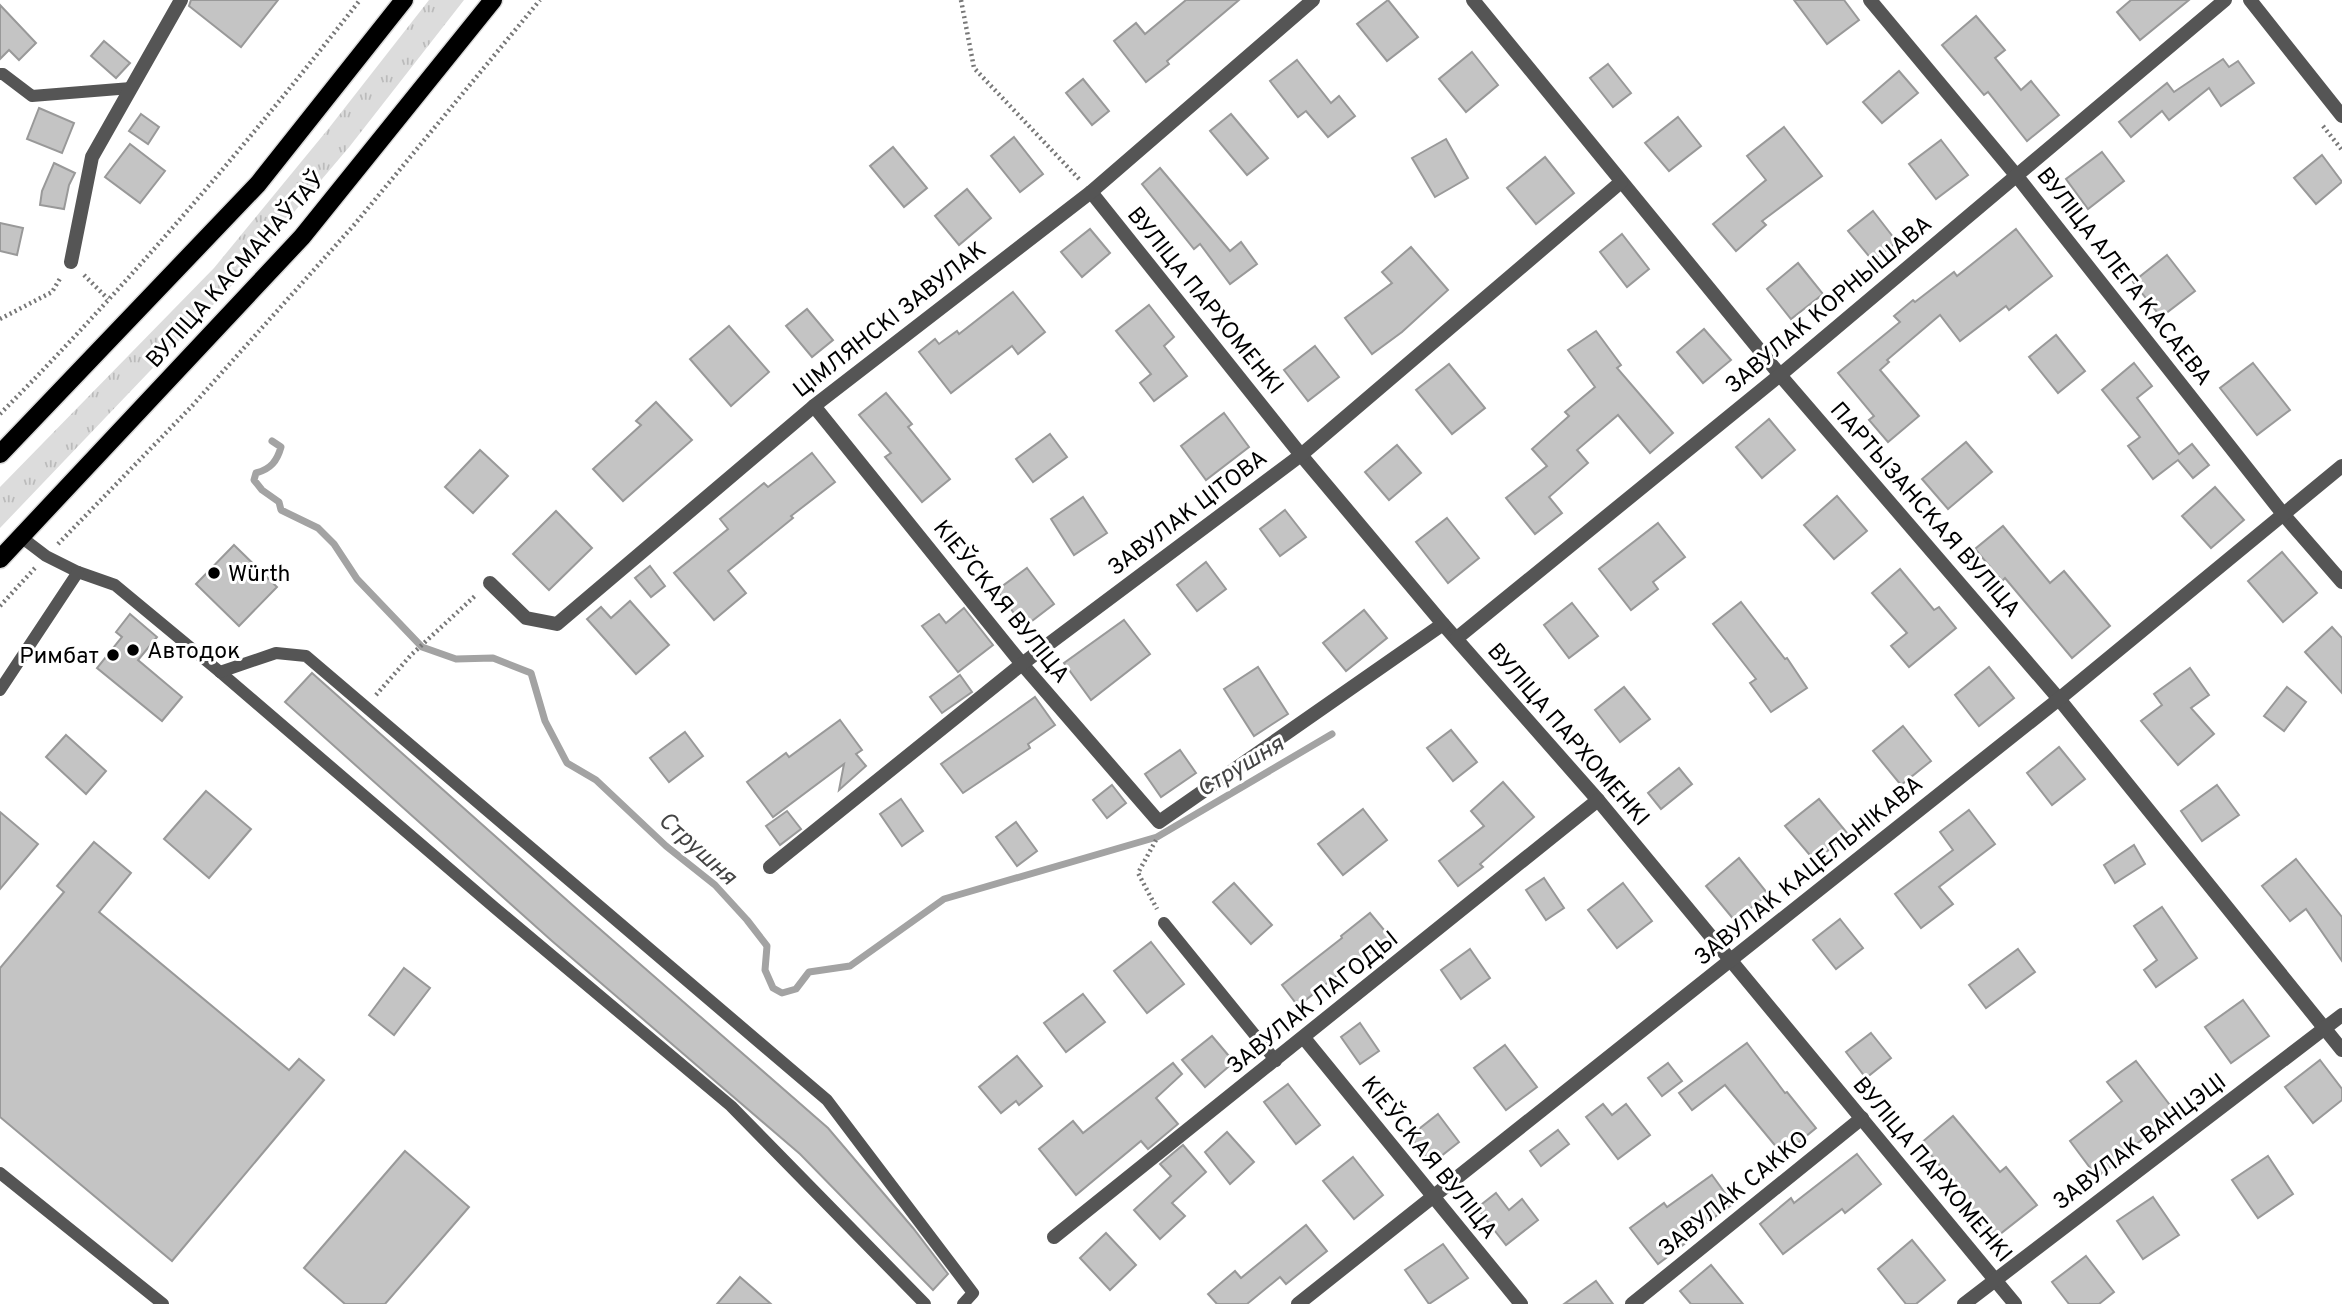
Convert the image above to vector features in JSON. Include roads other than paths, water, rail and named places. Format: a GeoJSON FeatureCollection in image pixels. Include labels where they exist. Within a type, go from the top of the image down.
{"type":"FeatureCollection","features":[{"type":"Feature","properties":{"kind":"main road","name":"ВУЛІЦА КАСМАНАЎТАЎ"},"geometry":{"type":"LineString","coordinates":[[0,454],[258,184],[404,0]]}},
{"type":"Feature","properties":{"kind":"main road","name":"ВУЛІЦА КАСМАНАЎТАЎ"},"geometry":{"type":"LineString","coordinates":[[0,559],[302,237],[494,0]]}},
{"type":"Feature","properties":{"kind":"street"},"geometry":{"type":"LineString","coordinates":[[71,262],[92,157],[181,0]]}},
{"type":"Feature","properties":{"kind":"street","name":"ЦІМЛЯНСКІ ЗАВУЛАК"},"geometry":{"type":"LineString","coordinates":[[490,583],[526,618],[557,624],[814,406],[1091,192],[1313,0]]}},
{"type":"Feature","properties":{"kind":"street","name":"ПАРТЫЗАНСКАЯ ВУЛІЦА"},"geometry":{"type":"LineString","coordinates":[[1473,0],[1780,375],[2059,699],[2342,1050]]}},
{"type":"Feature","properties":{"kind":"street","name":"ВУЛІЦА АЛЕГА КАСАЕВА"},"geometry":{"type":"LineString","coordinates":[[1870,0],[2016,175],[2283,514],[2342,582]]}},
{"type":"Feature","properties":{"kind":"street","name":"ЗАВУЛАК КОРНЫШАВА"},"geometry":{"type":"LineString","coordinates":[[1457,638],[1780,375],[2225,0]]}},
{"type":"Feature","properties":{"kind":"street"},"geometry":{"type":"LineString","coordinates":[[2250,0],[2342,116]]}},
{"type":"Feature","properties":{"kind":"street","name":"ЗАВУЛАК ЦІТОВА"},"geometry":{"type":"LineString","coordinates":[[770,867],[1022,664],[1301,455],[1621,181]]}},
{"type":"Feature","properties":{"kind":"street","name":"ВУЛІЦА ПАРХОМЕНКІ"},"geometry":{"type":"LineString","coordinates":[[1091,192],[1301,455],[1443,624],[1598,800],[2015,1304]]}},
{"type":"Feature","properties":{"kind":"street","name":"КІЕЎСКАЯ ВУЛІЦА"},"geometry":{"type":"LineString","coordinates":[[814,406],[1022,664],[1158,822],[1443,624]]}},
{"type":"Feature","properties":{"kind":"street","name":"ЗАВУЛАК КАЦЕЛЬНІКАВА"},"geometry":{"type":"LineString","coordinates":[[1298,1304],[2059,699],[2342,466]]}},
{"type":"Feature","properties":{"kind":"street","name":"ЗАВУЛАК ЛАГОДЫ"},"geometry":{"type":"LineString","coordinates":[[1054,1237],[1598,800]]}},
{"type":"Feature","properties":{"kind":"street","name":"ЗАВУЛАК ВАНЦЭЦІ"},"geometry":{"type":"LineString","coordinates":[[1964,1304],[2342,1015]]}},
{"type":"Feature","properties":{"kind":"street","name":"КІЕЎСКАЯ ВУЛІЦА"},"geometry":{"type":"LineString","coordinates":[[1304,1038],[1521,1304]]}},
{"type":"Feature","properties":{"kind":"street","name":"ЗАВУЛАК САККО"},"geometry":{"type":"LineString","coordinates":[[1632,1304],[1862,1118]]}},
{"type":"Feature","properties":{"kind":"lane"},"geometry":{"type":"LineString","coordinates":[[0,74],[32,96],[131,88]]}},
{"type":"Feature","properties":{"kind":"lane"},"geometry":{"type":"LineString","coordinates":[[21,537],[46,556],[78,572],[115,585],[220,672],[731,1106],[925,1304]]}},
{"type":"Feature","properties":{"kind":"lane"},"geometry":{"type":"LineString","coordinates":[[0,690],[78,572]]}},
{"type":"Feature","properties":{"kind":"lane"},"geometry":{"type":"LineString","coordinates":[[220,672],[276,653],[306,656],[367,707],[827,1100],[973,1293],[963,1304]]}},
{"type":"Feature","properties":{"kind":"lane"},"geometry":{"type":"LineString","coordinates":[[1164,923],[1276,1061]]}},
{"type":"Feature","properties":{"kind":"lane"},"geometry":{"type":"LineString","coordinates":[[0,1173],[163,1304]]}},
{"type":"Feature","properties":{"kind":"waterway","name":"Струшня"},"geometry":{"type":"LineString","coordinates":[[272,441],[281,447],[273,464],[256,473],[254,480],[262,490],[279,502],[281,510],[318,528],[334,544],[357,579],[422,647],[456,659],[493,658],[531,673],[545,721],[567,763],[596,780],[666,846],[715,885],[767,946],[765,970],[773,988],[782,993],[796,989],[809,972],[850,966],[944,899],[1157,837],[1332,734]]}},
{"type":"Feature","properties":{"kind":"place","name":"Würth"},"geometry":{"type":"Point","coordinates":[214,573]}},
{"type":"Feature","properties":{"kind":"place","name":"Автодок"},"geometry":{"type":"Point","coordinates":[133,650]}},
{"type":"Feature","properties":{"kind":"place","name":"Римбат"},"geometry":{"type":"Point","coordinates":[113,655]}}]}
